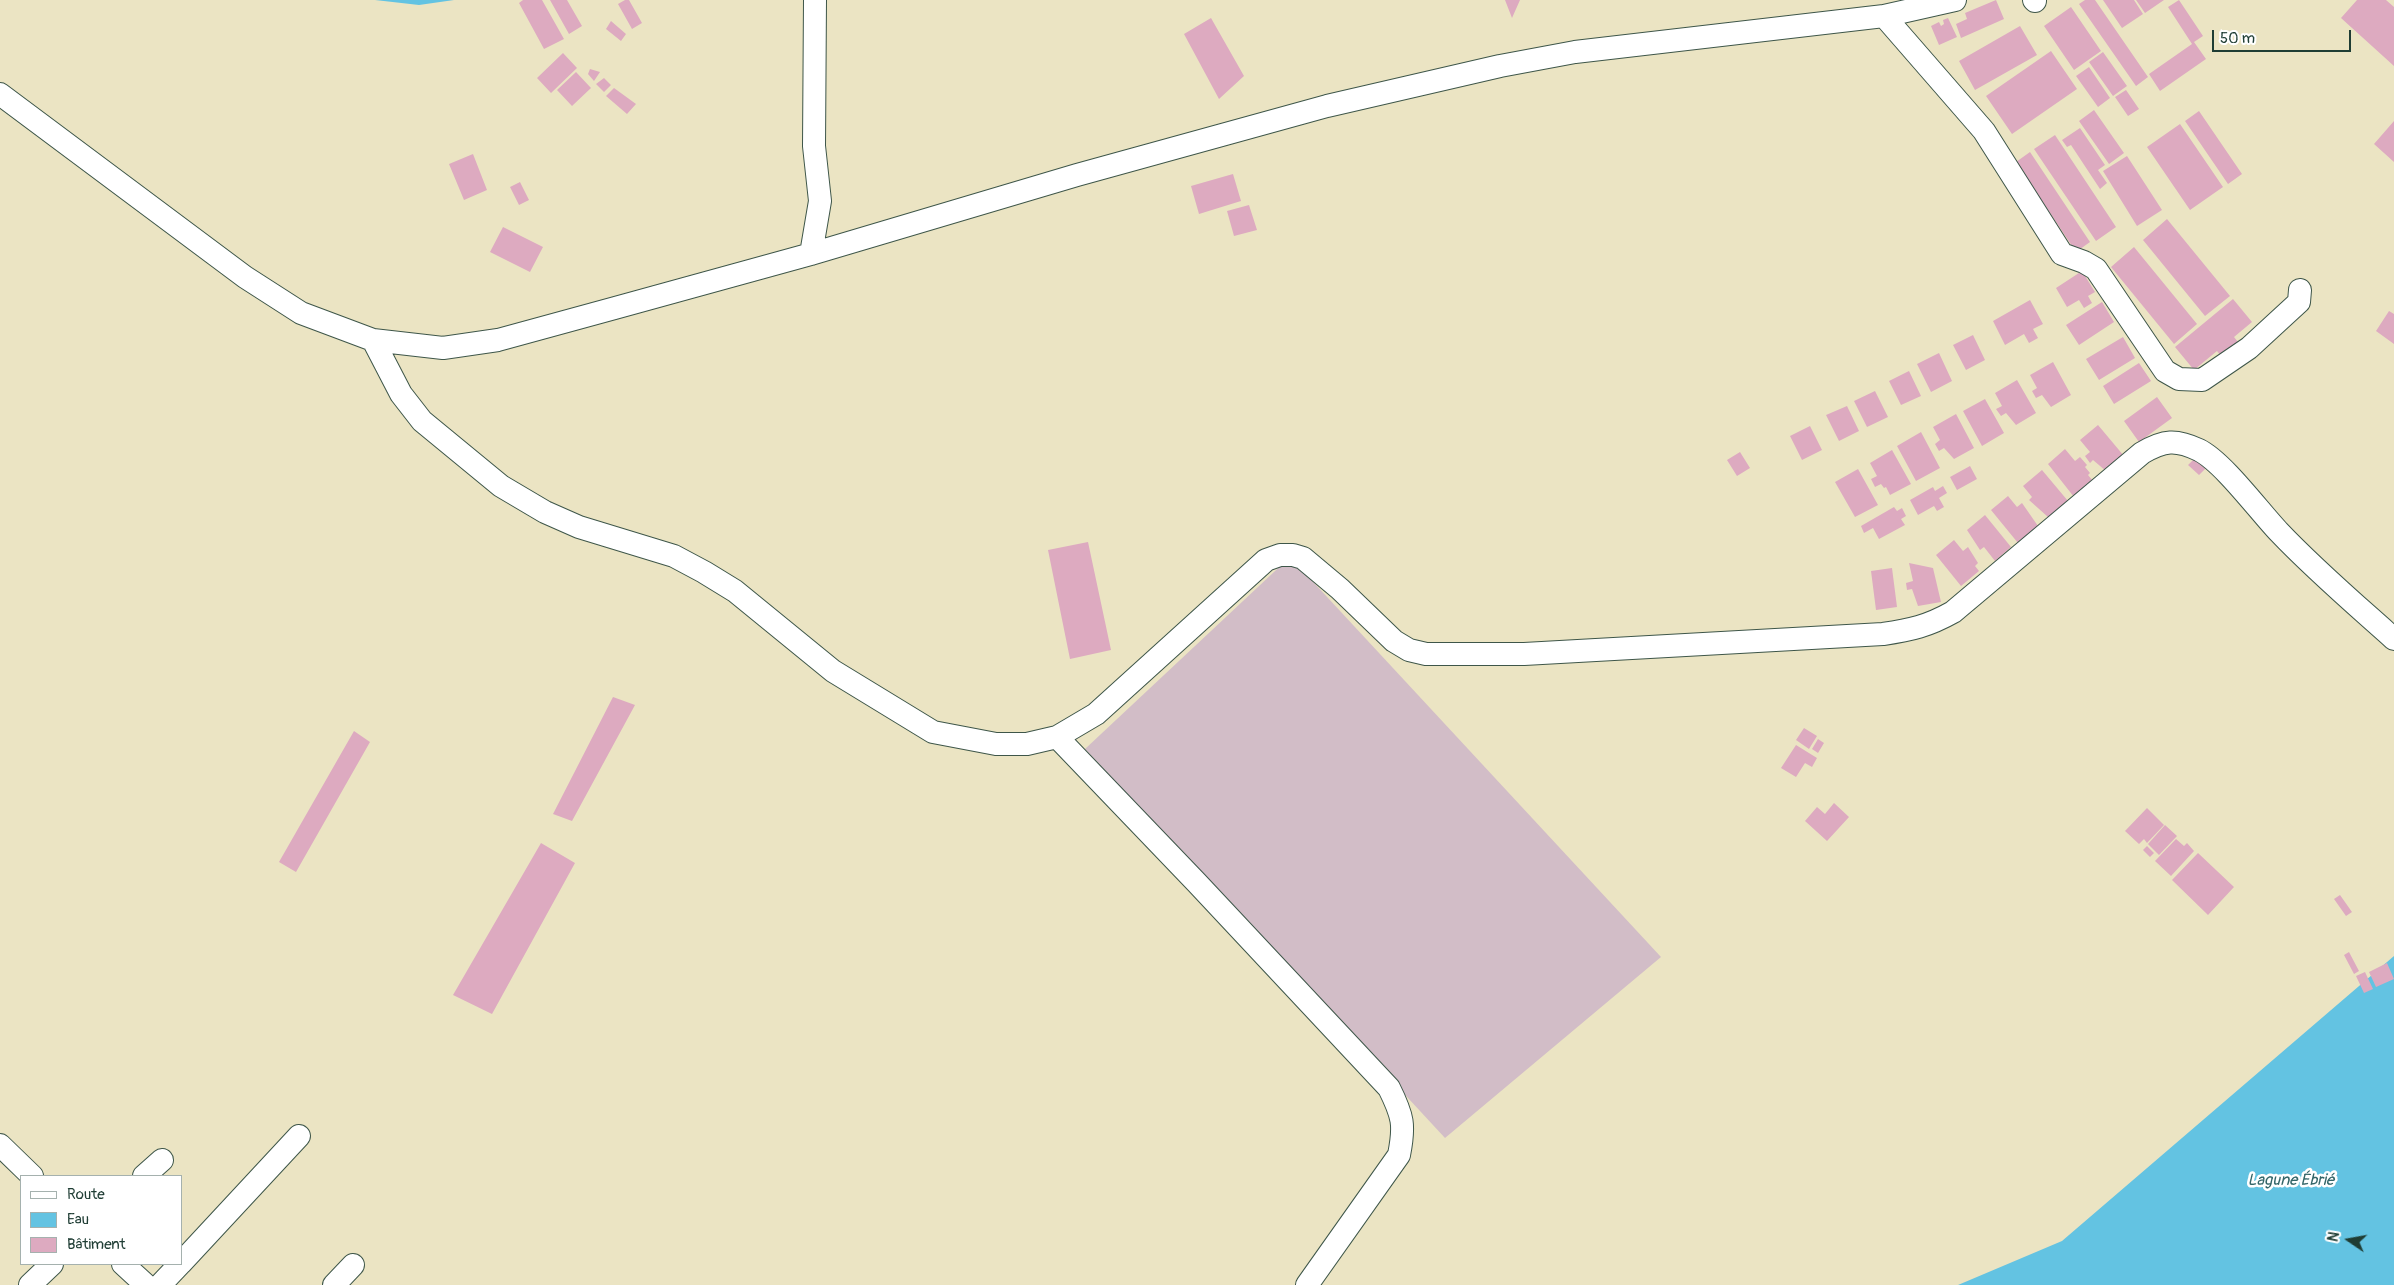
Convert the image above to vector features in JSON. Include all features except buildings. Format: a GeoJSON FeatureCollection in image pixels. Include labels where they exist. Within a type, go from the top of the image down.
{"type":"FeatureCollection","features":[{"type":"Feature","properties":{"kind":"street"},"geometry":{"type":"LineString","coordinates":[[811,254],[820,202],[814,146],[815,0]]}},
{"type":"Feature","properties":{"kind":"street"},"geometry":{"type":"LineString","coordinates":[[0,94],[245,277],[301,313],[373,340],[442,348],[498,340],[811,254],[1077,174],[1327,106],[1575,52],[1884,16],[1955,0]]}},
{"type":"Feature","properties":{"kind":"street"},"geometry":{"type":"LineString","coordinates":[[1884,16],[1984,131],[2062,254],[2084,262],[2096,269],[2165,371],[2179,379],[2202,380],[2248,348],[2299,302],[2300,290]]}},
{"type":"Feature","properties":{"kind":"street"},"geometry":{"type":"LineString","coordinates":[[373,340],[401,394],[422,421],[501,486],[545,512],[579,527],[674,556],[704,572],[735,591],[833,671],[933,732],[996,744],[1027,744],[1057,737],[1096,714],[1266,560],[1280,555],[1292,555],[1303,558],[1340,589],[1394,641],[1408,650],[1426,654],[1524,654],[1910,631],[1931,625],[1953,612],[2142,453],[2159,443],[2172,442],[2201,451],[2216,462],[2280,534],[2394,639]]}},
{"type":"Feature","properties":{"kind":"street"},"geometry":{"type":"LineString","coordinates":[[1057,737],[1389,1088],[1399,1108],[1404,1130],[1399,1155],[1307,1285]]}},
{"type":"Feature","properties":{"kind":"street"},"geometry":{"type":"LineString","coordinates":[[182,1262],[300,1136]]}},
{"type":"Feature","properties":{"kind":"street"},"geometry":{"type":"LineString","coordinates":[[0,1145],[31,1175]]}},
{"type":"Feature","properties":{"kind":"street"},"geometry":{"type":"LineString","coordinates":[[145,1175],[162,1160]]}},
{"type":"Feature","properties":{"kind":"street"},"geometry":{"type":"LineString","coordinates":[[334,1285],[353,1264]]}},
{"type":"Feature","properties":{"kind":"street"},"geometry":{"type":"LineString","coordinates":[[30,1285],[51,1265]]}},
{"type":"Feature","properties":{"kind":"street"},"geometry":{"type":"LineString","coordinates":[[124,1265],[146,1285]]}},
{"type":"Feature","properties":{"kind":"street"},"geometry":{"type":"LineString","coordinates":[[160,1285],[179,1265]]}},
{"type":"Feature","properties":{"kind":"shaded area"},"geometry":{"type":"Polygon","coordinates":[[[1290,557],[1661,957],[1445,1138],[1085,749],[1290,557]]]}},
{"type":"Feature","properties":{"kind":"water"},"geometry":{"type":"Polygon","coordinates":[[[375,0],[454,0],[419,5],[375,0]]]}},
{"type":"Feature","properties":{"kind":"water","name":"Lagune Ébrié"},"geometry":{"type":"Polygon","coordinates":[[[2394,956],[2394,1285],[1958,1285],[2062,1241],[2394,956]]]}}]}
